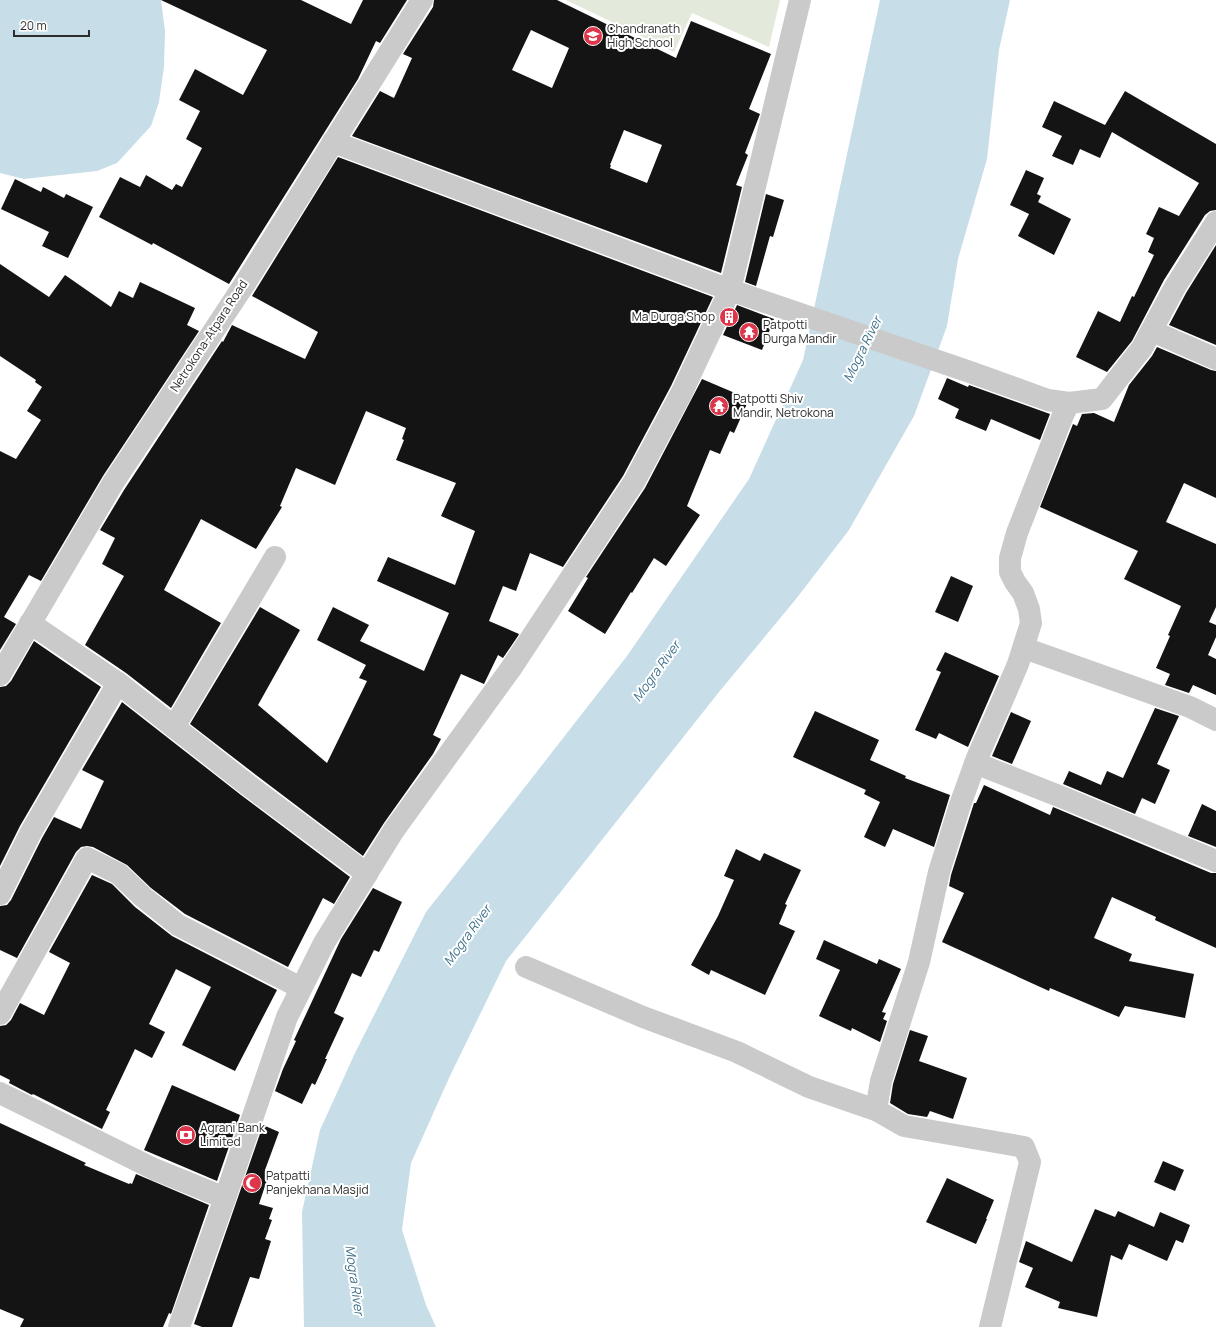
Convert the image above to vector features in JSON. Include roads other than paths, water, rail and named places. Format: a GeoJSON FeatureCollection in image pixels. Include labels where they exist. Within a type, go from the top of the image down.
{"type":"FeatureCollection","features":[{"type":"Feature","properties":{"kind":"street","name":"Netrokona-Atpara Road"},"geometry":{"type":"LineString","coordinates":[[0,675],[113,483],[244,285],[422,0]]}},
{"type":"Feature","properties":{"kind":"street"},"geometry":{"type":"LineString","coordinates":[[179,1327],[287,1017],[324,943],[394,830],[512,667],[634,482],[682,392],[730,290],[800,0]]}},
{"type":"Feature","properties":{"kind":"street"},"geometry":{"type":"LineString","coordinates":[[333,142],[754,299],[1048,400],[1069,403],[1102,399],[1142,348],[1175,287],[1216,222]]}},
{"type":"Feature","properties":{"kind":"street"},"geometry":{"type":"LineString","coordinates":[[1152,331],[1216,359]]}},
{"type":"Feature","properties":{"kind":"street"},"geometry":{"type":"LineString","coordinates":[[876,1110],[881,1081],[919,962],[939,872],[960,805],[975,763],[1004,699],[1024,648],[1031,623],[1029,609],[1023,593],[1014,582],[1010,572],[1010,558],[1017,533],[1069,403]]}},
{"type":"Feature","properties":{"kind":"street"},"geometry":{"type":"LineString","coordinates":[[174,727],[276,557]]}},
{"type":"Feature","properties":{"kind":"street"},"geometry":{"type":"LineString","coordinates":[[30,623],[118,683],[367,874]]}},
{"type":"Feature","properties":{"kind":"street"},"geometry":{"type":"LineString","coordinates":[[1024,648],[1190,707],[1216,720]]}},
{"type":"Feature","properties":{"kind":"street"},"geometry":{"type":"LineString","coordinates":[[0,894],[31,832],[118,683]]}},
{"type":"Feature","properties":{"kind":"street"},"geometry":{"type":"LineString","coordinates":[[975,763],[1216,861]]}},
{"type":"Feature","properties":{"kind":"street"},"geometry":{"type":"LineString","coordinates":[[0,1014],[88,858],[119,874],[143,898],[178,925],[302,988]]}},
{"type":"Feature","properties":{"kind":"street"},"geometry":{"type":"LineString","coordinates":[[526,967],[643,1017],[736,1052],[809,1087],[876,1110],[904,1126],[1024,1147],[1030,1162],[990,1327]]}},
{"type":"Feature","properties":{"kind":"street"},"geometry":{"type":"LineString","coordinates":[[0,1093],[154,1168],[225,1198]]}},
{"type":"Feature","properties":{"kind":"water"},"geometry":{"type":"Polygon","coordinates":[[[0,0],[161,0],[165,31],[164,67],[159,102],[151,126],[117,163],[97,171],[24,179],[0,173],[0,0]]]}},
{"type":"Feature","properties":{"kind":"water","name":"Mogra River"},"geometry":{"type":"Polygon","coordinates":[[[880,0],[1010,0],[999,50],[987,159],[958,259],[947,326],[914,416],[849,530],[796,599],[719,692],[506,961],[449,1078],[411,1163],[402,1230],[426,1305],[436,1327],[304,1327],[302,1212],[320,1130],[355,1053],[426,912],[627,656],[749,479],[803,360],[880,0]]]}},
{"type":"Feature","properties":{"kind":"place","name":"Chandranath High School"},"geometry":{"type":"Point","coordinates":[593,36]}},
{"type":"Feature","properties":{"kind":"place","name":"Ma Durga Shop"},"geometry":{"type":"Point","coordinates":[729,317]}},
{"type":"Feature","properties":{"kind":"place","name":"Patpotti Durga Mandir"},"geometry":{"type":"Point","coordinates":[749,332]}},
{"type":"Feature","properties":{"kind":"place","name":"Patpotti Shiv Mandir, Netrokona"},"geometry":{"type":"Point","coordinates":[719,406]}},
{"type":"Feature","properties":{"kind":"place","name":"Agrani Bank Limited"},"geometry":{"type":"Point","coordinates":[186,1135]}},
{"type":"Feature","properties":{"kind":"place","name":"Patpatti Panjekhana Masjid"},"geometry":{"type":"Point","coordinates":[252,1183]}}]}
